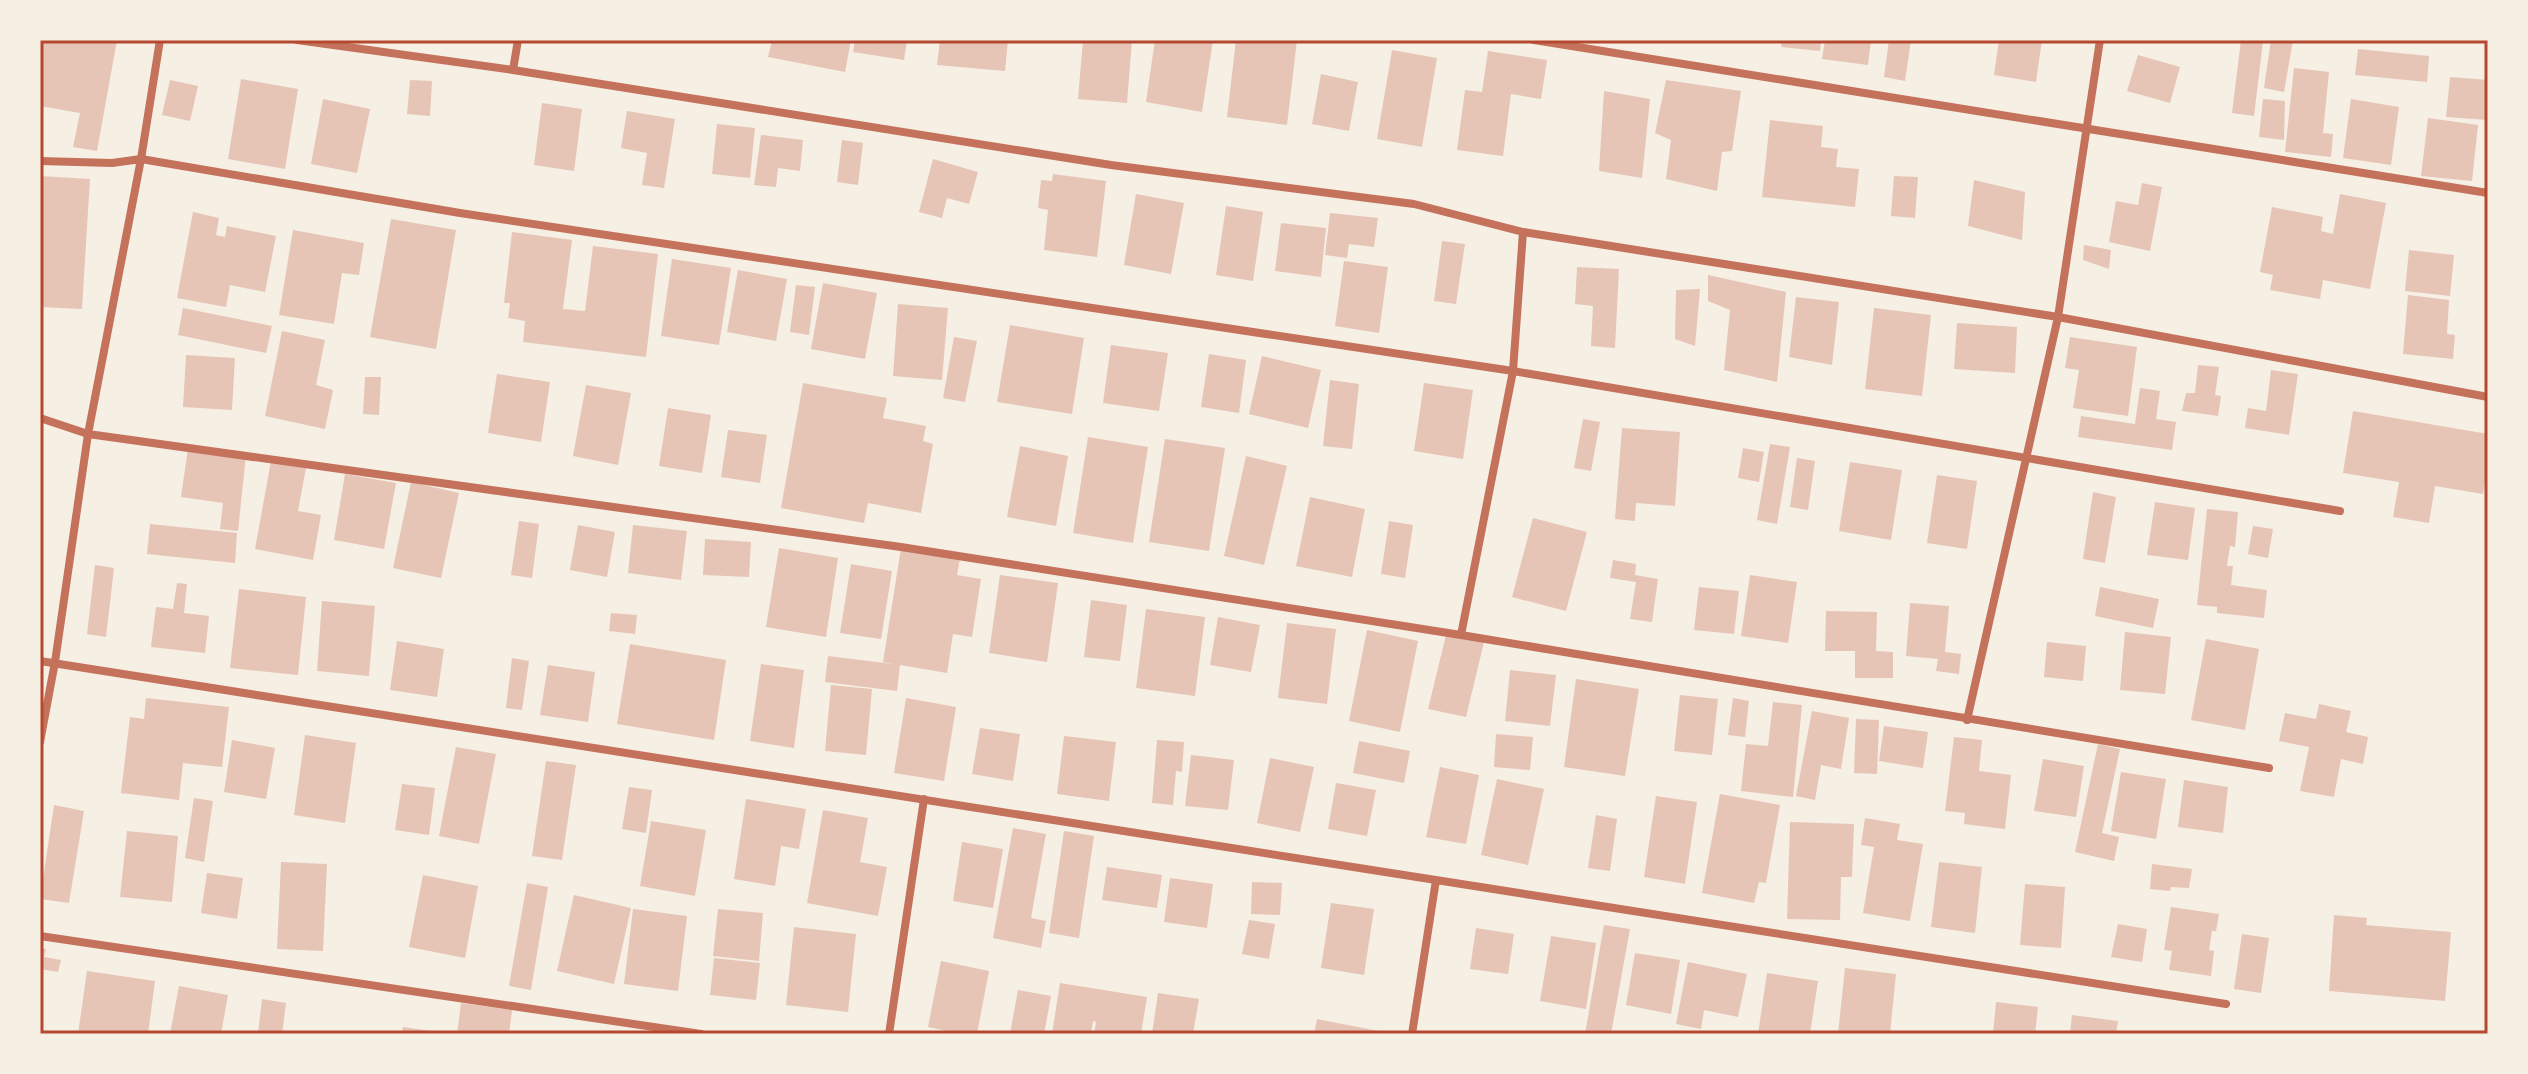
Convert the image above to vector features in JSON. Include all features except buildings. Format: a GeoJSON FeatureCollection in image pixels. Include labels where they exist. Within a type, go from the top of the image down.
{"type":"FeatureCollection","features":[{"type":"Feature","properties":{"kind":"street"},"geometry":{"type":"LineString","coordinates":[[40,742],[55,662],[88,434],[141,159],[160,40]]}},
{"type":"Feature","properties":{"kind":"street"},"geometry":{"type":"LineString","coordinates":[[297,40],[513,70],[1111,165],[1414,204],[1523,232],[2058,317],[2488,397]]}},
{"type":"Feature","properties":{"kind":"street"},"geometry":{"type":"LineString","coordinates":[[513,70],[518,40]]}},
{"type":"Feature","properties":{"kind":"street"},"geometry":{"type":"LineString","coordinates":[[1534,40],[2088,130],[2398,176],[2488,193]]}},
{"type":"Feature","properties":{"kind":"street"},"geometry":{"type":"LineString","coordinates":[[1967,720],[2058,317],[2100,40]]}},
{"type":"Feature","properties":{"kind":"street"},"geometry":{"type":"LineString","coordinates":[[40,161],[112,163],[141,159],[460,213],[1513,371],[2340,511]]}},
{"type":"Feature","properties":{"kind":"street"},"geometry":{"type":"LineString","coordinates":[[1461,635],[1513,371],[1523,232]]}},
{"type":"Feature","properties":{"kind":"street"},"geometry":{"type":"LineString","coordinates":[[40,418],[88,434],[901,547],[1461,635],[2269,768]]}},
{"type":"Feature","properties":{"kind":"street"},"geometry":{"type":"LineString","coordinates":[[40,661],[2226,1004]]}},
{"type":"Feature","properties":{"kind":"street"},"geometry":{"type":"LineString","coordinates":[[889,1034],[924,799]]}},
{"type":"Feature","properties":{"kind":"street"},"geometry":{"type":"LineString","coordinates":[[1412,1034],[1436,880]]}},
{"type":"Feature","properties":{"kind":"street"},"geometry":{"type":"LineString","coordinates":[[40,936],[701,1034]]}}]}
